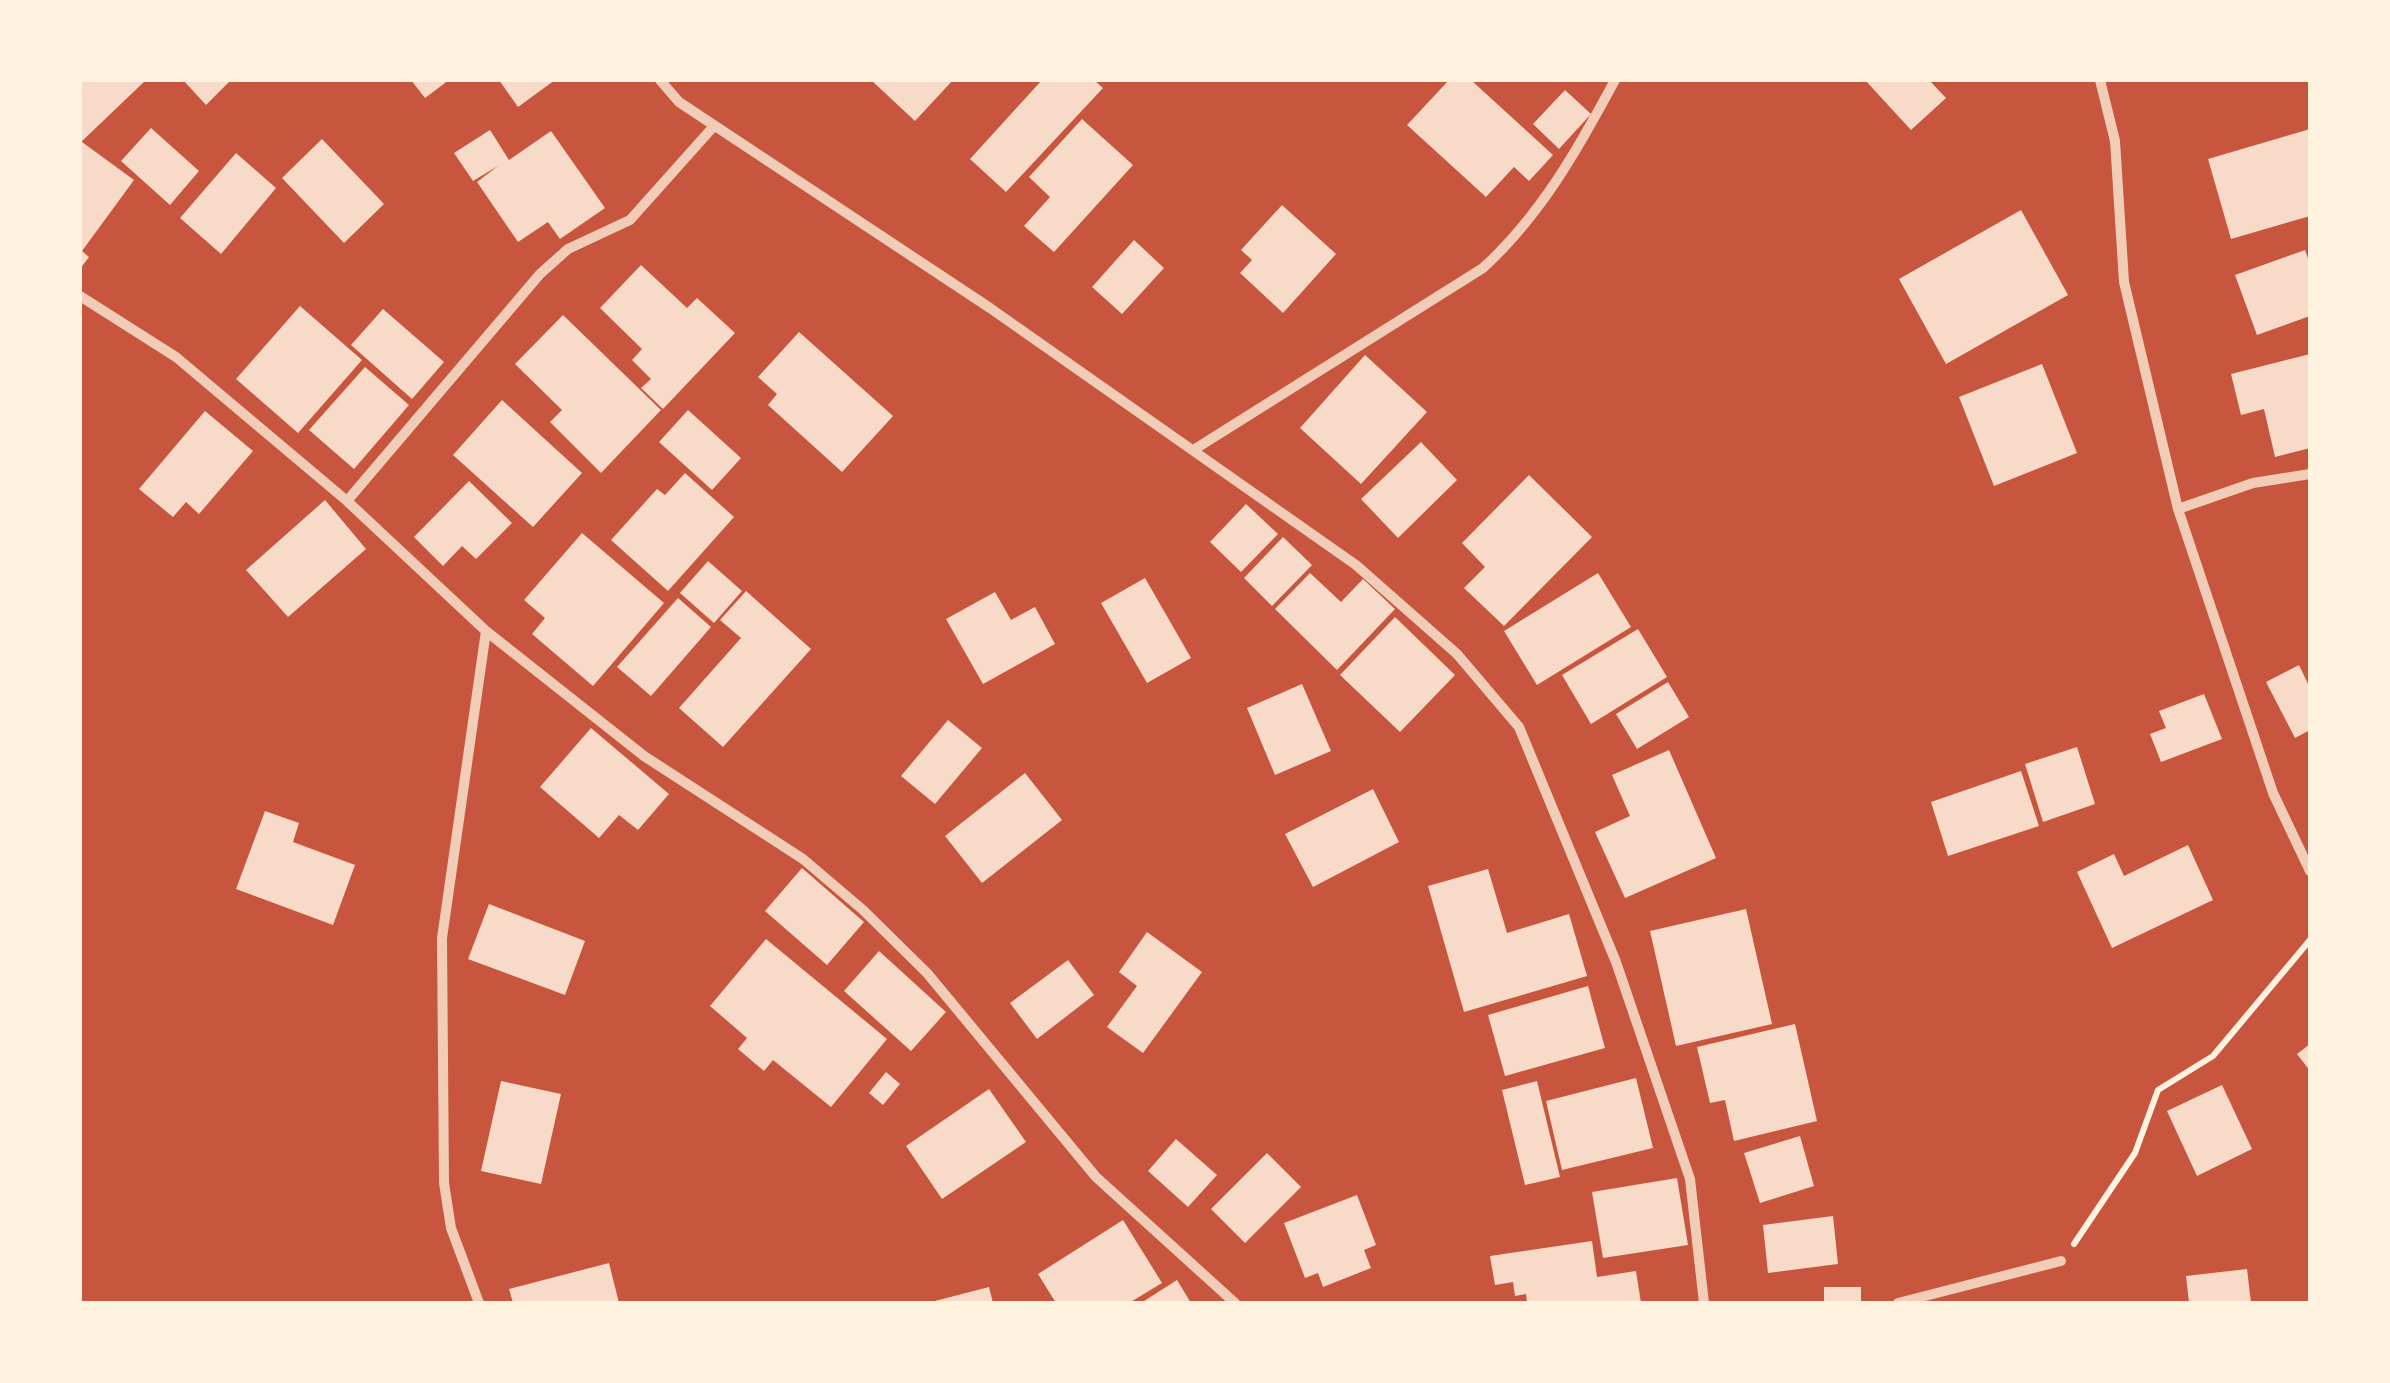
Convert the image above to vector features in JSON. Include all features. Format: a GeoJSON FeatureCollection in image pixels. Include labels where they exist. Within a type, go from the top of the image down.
{"type":"FeatureCollection","features":[{"type":"Feature","properties":{"kind":"street"},"geometry":{"type":"LineString","coordinates":[[660,80],[679,102],[1195,449],[1356,565],[1457,654],[1520,727],[1616,962],[1690,1179],[1704,1303]]}},
{"type":"Feature","properties":{"kind":"street"},"geometry":{"type":"LineString","coordinates":[[1195,449],[1483,268],[1511,242],[1568,168],[1614,80]]}},
{"type":"Feature","properties":{"kind":"street"},"geometry":{"type":"LineString","coordinates":[[2100,80],[2115,141],[2124,282],[2178,509],[2274,793],[2310,871]]}},
{"type":"Feature","properties":{"kind":"street"},"geometry":{"type":"LineString","coordinates":[[348,501],[540,274],[568,249],[630,220],[714,126]]}},
{"type":"Feature","properties":{"kind":"street"},"geometry":{"type":"LineString","coordinates":[[80,296],[176,357],[348,501],[486,631],[644,756],[802,859],[862,910],[927,973],[1096,1176],[1236,1303]]}},
{"type":"Feature","properties":{"kind":"street"},"geometry":{"type":"LineString","coordinates":[[2178,509],[2253,483],[2310,474]]}},
{"type":"Feature","properties":{"kind":"street"},"geometry":{"type":"LineString","coordinates":[[479,1303],[450,1228],[444,1183],[442,938],[486,631]]}},
{"type":"Feature","properties":{"kind":"street"},"geometry":{"type":"LineString","coordinates":[[1898,1303],[2061,1261]]}},
{"type":"Feature","properties":{"kind":"path"},"geometry":{"type":"LineString","coordinates":[[2061,1261],[2128,1166],[2158,1090],[2212,1056],[2310,940]]}},
{"type":"Feature","properties":{"kind":"building"},"geometry":{"type":"Polygon","coordinates":[[[80,80],[146,80],[80,143],[80,80]]]}},
{"type":"Feature","properties":{"kind":"building"},"geometry":{"type":"Polygon","coordinates":[[[183,80],[231,80],[206,105],[183,80]]]}},
{"type":"Feature","properties":{"kind":"building"},"geometry":{"type":"Polygon","coordinates":[[[411,80],[449,80],[425,98],[411,80]]]}},
{"type":"Feature","properties":{"kind":"building"},"geometry":{"type":"Polygon","coordinates":[[[499,80],[555,80],[518,107],[499,80]]]}},
{"type":"Feature","properties":{"kind":"building"},"geometry":{"type":"Polygon","coordinates":[[[871,80],[953,80],[915,121],[871,80]]]}},
{"type":"Feature","properties":{"kind":"building"},"geometry":{"type":"Polygon","coordinates":[[[1042,80],[1094,80],[1103,88],[1006,192],[970,159],[1042,80]]]}},
{"type":"Feature","properties":{"kind":"building"},"geometry":{"type":"Polygon","coordinates":[[[1449,80],[1471,80],[1553,155],[1529,181],[1514,167],[1486,197],[1407,125],[1449,80]]]}},
{"type":"Feature","properties":{"kind":"building"},"geometry":{"type":"Polygon","coordinates":[[[1865,80],[1929,80],[1946,98],[1911,130],[1865,80]]]}},
{"type":"Feature","properties":{"kind":"building"},"geometry":{"type":"Polygon","coordinates":[[[1565,90],[1591,114],[1559,149],[1533,124],[1565,90]]]}},
{"type":"Feature","properties":{"kind":"building"},"geometry":{"type":"Polygon","coordinates":[[[1082,119],[1133,165],[1054,252],[1024,226],[1050,197],[1029,177],[1082,119]]]}},
{"type":"Feature","properties":{"kind":"building"},"geometry":{"type":"Polygon","coordinates":[[[151,128],[199,171],[170,205],[121,161],[151,128]]]}},
{"type":"Feature","properties":{"kind":"building"},"geometry":{"type":"Polygon","coordinates":[[[2310,129],[2310,216],[2231,239],[2208,159],[2310,129]]]}},
{"type":"Feature","properties":{"kind":"building"},"geometry":{"type":"Polygon","coordinates":[[[490,130],[509,160],[551,131],[605,208],[560,239],[548,222],[518,242],[477,182],[498,166],[473,181],[454,153],[490,130]]]}},
{"type":"Feature","properties":{"kind":"building"},"geometry":{"type":"Polygon","coordinates":[[[322,139],[384,204],[344,243],[282,178],[322,139]]]}},
{"type":"Feature","properties":{"kind":"building"},"geometry":{"type":"Polygon","coordinates":[[[82,142],[134,180],[82,251],[89,257],[80,269],[82,142]]]}},
{"type":"Feature","properties":{"kind":"building"},"geometry":{"type":"Polygon","coordinates":[[[236,153],[276,188],[221,254],[180,218],[236,153]]]}},
{"type":"Feature","properties":{"kind":"building"},"geometry":{"type":"Polygon","coordinates":[[[1282,205],[1336,254],[1283,313],[1240,273],[1252,260],[1241,250],[1282,205]]]}},
{"type":"Feature","properties":{"kind":"building"},"geometry":{"type":"Polygon","coordinates":[[[2021,210],[2068,295],[1946,364],[1899,279],[2021,210]]]}},
{"type":"Feature","properties":{"kind":"building"},"geometry":{"type":"Polygon","coordinates":[[[1134,240],[1164,268],[1122,314],[1092,287],[1134,240]]]}},
{"type":"Feature","properties":{"kind":"building"},"geometry":{"type":"Polygon","coordinates":[[[2305,250],[2310,264],[2310,316],[2257,335],[2235,275],[2305,250]]]}},
{"type":"Feature","properties":{"kind":"building"},"geometry":{"type":"Polygon","coordinates":[[[641,265],[687,308],[697,298],[735,333],[663,409],[641,388],[651,379],[632,360],[642,349],[600,308],[641,265]]]}},
{"type":"Feature","properties":{"kind":"building"},"geometry":{"type":"Polygon","coordinates":[[[300,306],[362,360],[298,433],[236,379],[300,306]]]}},
{"type":"Feature","properties":{"kind":"building"},"geometry":{"type":"Polygon","coordinates":[[[383,309],[444,362],[412,399],[351,345],[383,309]]]}},
{"type":"Feature","properties":{"kind":"building"},"geometry":{"type":"Polygon","coordinates":[[[563,315],[661,410],[601,473],[550,422],[562,410],[515,364],[563,315]]]}},
{"type":"Feature","properties":{"kind":"building"},"geometry":{"type":"Polygon","coordinates":[[[799,332],[893,416],[842,472],[768,405],[777,394],[758,377],[799,332]]]}},
{"type":"Feature","properties":{"kind":"building"},"geometry":{"type":"Polygon","coordinates":[[[2310,354],[2310,448],[2275,457],[2264,409],[2241,415],[2231,374],[2310,354]]]}},
{"type":"Feature","properties":{"kind":"building"},"geometry":{"type":"Polygon","coordinates":[[[1365,355],[1427,412],[1361,484],[1300,428],[1365,355]]]}},
{"type":"Feature","properties":{"kind":"building"},"geometry":{"type":"Polygon","coordinates":[[[2042,364],[2077,453],[1994,486],[1959,397],[2042,364]]]}},
{"type":"Feature","properties":{"kind":"building"},"geometry":{"type":"Polygon","coordinates":[[[365,367],[409,405],[354,469],[309,430],[365,367]]]}},
{"type":"Feature","properties":{"kind":"building"},"geometry":{"type":"Polygon","coordinates":[[[502,400],[582,473],[533,527],[453,455],[502,400]]]}},
{"type":"Feature","properties":{"kind":"building"},"geometry":{"type":"Polygon","coordinates":[[[688,410],[741,458],[712,490],[659,442],[688,410]]]}},
{"type":"Feature","properties":{"kind":"building"},"geometry":{"type":"Polygon","coordinates":[[[205,411],[253,451],[199,514],[186,502],[173,517],[139,489],[205,411]]]}},
{"type":"Feature","properties":{"kind":"building"},"geometry":{"type":"Polygon","coordinates":[[[1421,442],[1457,480],[1398,538],[1361,499],[1421,442]]]}},
{"type":"Feature","properties":{"kind":"building"},"geometry":{"type":"Polygon","coordinates":[[[685,473],[734,517],[668,591],[611,540],[657,489],[665,495],[685,473]]]}},
{"type":"Feature","properties":{"kind":"building"},"geometry":{"type":"Polygon","coordinates":[[[1529,475],[1592,537],[1504,626],[1464,588],[1485,567],[1462,543],[1529,475]]]}},
{"type":"Feature","properties":{"kind":"building"},"geometry":{"type":"Polygon","coordinates":[[[469,481],[512,523],[476,559],[462,546],[443,566],[414,537],[469,481]]]}},
{"type":"Feature","properties":{"kind":"building"},"geometry":{"type":"Polygon","coordinates":[[[325,500],[366,549],[288,617],[246,570],[325,500]]]}},
{"type":"Feature","properties":{"kind":"building"},"geometry":{"type":"Polygon","coordinates":[[[1246,504],[1278,534],[1241,572],[1210,542],[1246,504]]]}},
{"type":"Feature","properties":{"kind":"building"},"geometry":{"type":"Polygon","coordinates":[[[582,533],[664,603],[593,686],[532,634],[545,618],[524,600],[582,533]]]}},
{"type":"Feature","properties":{"kind":"building"},"geometry":{"type":"Polygon","coordinates":[[[1283,537],[1312,565],[1272,606],[1244,578],[1283,537]]]}},
{"type":"Feature","properties":{"kind":"building"},"geometry":{"type":"Polygon","coordinates":[[[708,561],[742,591],[714,623],[680,593],[708,561]]]}},
{"type":"Feature","properties":{"kind":"building"},"geometry":{"type":"Polygon","coordinates":[[[1310,573],[1341,602],[1363,579],[1395,609],[1337,670],[1275,609],[1310,573]]]}},
{"type":"Feature","properties":{"kind":"building"},"geometry":{"type":"Polygon","coordinates":[[[1598,573],[1631,627],[1537,685],[1504,631],[1598,573]]]}},
{"type":"Feature","properties":{"kind":"building"},"geometry":{"type":"Polygon","coordinates":[[[1145,578],[1191,658],[1147,683],[1101,603],[1145,578]]]}},
{"type":"Feature","properties":{"kind":"building"},"geometry":{"type":"Polygon","coordinates":[[[746,591],[811,649],[723,747],[679,708],[741,638],[720,620],[746,591]]]}},
{"type":"Feature","properties":{"kind":"building"},"geometry":{"type":"Polygon","coordinates":[[[995,592],[1011,620],[1035,607],[1055,644],[983,684],[946,619],[995,592]]]}},
{"type":"Feature","properties":{"kind":"building"},"geometry":{"type":"Polygon","coordinates":[[[678,598],[711,627],[651,696],[617,667],[678,598]]]}},
{"type":"Feature","properties":{"kind":"building"},"geometry":{"type":"Polygon","coordinates":[[[1395,617],[1455,675],[1400,732],[1340,675],[1395,617]]]}},
{"type":"Feature","properties":{"kind":"building"},"geometry":{"type":"Polygon","coordinates":[[[1638,629],[1667,677],[1591,724],[1562,675],[1638,629]]]}},
{"type":"Feature","properties":{"kind":"building"},"geometry":{"type":"Polygon","coordinates":[[[2299,665],[2310,688],[2310,730],[2295,738],[2266,682],[2299,665]]]}},
{"type":"Feature","properties":{"kind":"building"},"geometry":{"type":"Polygon","coordinates":[[[1668,682],[1689,717],[1637,749],[1616,714],[1668,682]]]}},
{"type":"Feature","properties":{"kind":"building"},"geometry":{"type":"Polygon","coordinates":[[[1302,684],[1331,751],[1275,775],[1247,708],[1302,684]]]}},
{"type":"Feature","properties":{"kind":"building"},"geometry":{"type":"Polygon","coordinates":[[[2204,694],[2222,739],[2161,762],[2150,734],[2166,728],[2159,711],[2204,694]]]}},
{"type":"Feature","properties":{"kind":"building"},"geometry":{"type":"Polygon","coordinates":[[[948,720],[982,748],[935,804],[901,776],[948,720]]]}},
{"type":"Feature","properties":{"kind":"building"},"geometry":{"type":"Polygon","coordinates":[[[591,728],[669,794],[638,830],[619,815],[599,838],[540,787],[591,728]]]}},
{"type":"Feature","properties":{"kind":"building"},"geometry":{"type":"Polygon","coordinates":[[[2077,747],[2095,804],[2043,822],[2025,764],[2077,747]]]}},
{"type":"Feature","properties":{"kind":"building"},"geometry":{"type":"Polygon","coordinates":[[[1669,750],[1716,858],[1625,898],[1595,832],[1630,816],[1612,775],[1669,750]]]}},
{"type":"Feature","properties":{"kind":"building"},"geometry":{"type":"Polygon","coordinates":[[[2021,771],[2039,826],[1948,856],[1931,802],[2021,771]]]}},
{"type":"Feature","properties":{"kind":"building"},"geometry":{"type":"Polygon","coordinates":[[[1025,773],[1062,820],[982,883],[945,836],[1025,773]]]}},
{"type":"Feature","properties":{"kind":"building"},"geometry":{"type":"Polygon","coordinates":[[[1373,789],[1399,842],[1313,887],[1285,834],[1373,789]]]}},
{"type":"Feature","properties":{"kind":"building"},"geometry":{"type":"Polygon","coordinates":[[[265,811],[299,823],[293,842],[355,865],[333,925],[236,889],[265,811]]]}},
{"type":"Feature","properties":{"kind":"building"},"geometry":{"type":"Polygon","coordinates":[[[2188,845],[2213,900],[2112,948],[2077,872],[2114,854],[2124,876],[2188,845]]]}},
{"type":"Feature","properties":{"kind":"building"},"geometry":{"type":"Polygon","coordinates":[[[802,868],[864,922],[827,965],[765,911],[802,868]]]}},
{"type":"Feature","properties":{"kind":"building"},"geometry":{"type":"Polygon","coordinates":[[[1488,869],[1507,933],[1569,914],[1587,976],[1464,1012],[1428,886],[1488,869]]]}},
{"type":"Feature","properties":{"kind":"building"},"geometry":{"type":"Polygon","coordinates":[[[489,904],[585,941],[565,995],[468,959],[489,904]]]}},
{"type":"Feature","properties":{"kind":"building"},"geometry":{"type":"Polygon","coordinates":[[[1746,909],[1772,1024],[1676,1046],[1650,931],[1746,909]]]}},
{"type":"Feature","properties":{"kind":"building"},"geometry":{"type":"Polygon","coordinates":[[[1147,932],[1202,972],[1143,1053],[1107,1027],[1137,986],[1119,972],[1147,932]]]}},
{"type":"Feature","properties":{"kind":"building"},"geometry":{"type":"Polygon","coordinates":[[[766,939],[887,1039],[831,1107],[773,1060],[764,1071],[738,1049],[747,1038],[710,1006],[766,939]]]}},
{"type":"Feature","properties":{"kind":"building"},"geometry":{"type":"Polygon","coordinates":[[[879,951],[946,1012],[911,1051],[844,991],[879,951]]]}},
{"type":"Feature","properties":{"kind":"building"},"geometry":{"type":"Polygon","coordinates":[[[1068,960],[1094,995],[1037,1039],[1010,1003],[1068,960]]]}},
{"type":"Feature","properties":{"kind":"building"},"geometry":{"type":"Polygon","coordinates":[[[1588,986],[1605,1048],[1505,1076],[1488,1015],[1588,986]]]}},
{"type":"Feature","properties":{"kind":"building"},"geometry":{"type":"Polygon","coordinates":[[[1795,1024],[1817,1121],[1734,1141],[1725,1100],[1710,1103],[1697,1047],[1795,1024]]]}},
{"type":"Feature","properties":{"kind":"building"},"geometry":{"type":"Polygon","coordinates":[[[2310,1044],[2310,1071],[2297,1054],[2310,1044]]]}},
{"type":"Feature","properties":{"kind":"building"},"geometry":{"type":"Polygon","coordinates":[[[886,1072],[900,1084],[883,1105],[869,1093],[886,1072]]]}},
{"type":"Feature","properties":{"kind":"building"},"geometry":{"type":"Polygon","coordinates":[[[1636,1078],[1653,1148],[1562,1170],[1546,1101],[1636,1078]]]}},
{"type":"Feature","properties":{"kind":"building"},"geometry":{"type":"Polygon","coordinates":[[[501,1081],[561,1094],[541,1184],[481,1171],[501,1081]]]}},
{"type":"Feature","properties":{"kind":"building"},"geometry":{"type":"Polygon","coordinates":[[[1537,1081],[1560,1177],[1525,1185],[1502,1090],[1537,1081]]]}},
{"type":"Feature","properties":{"kind":"building"},"geometry":{"type":"Polygon","coordinates":[[[2222,1085],[2252,1149],[2197,1176],[2167,1111],[2222,1085]]]}},
{"type":"Feature","properties":{"kind":"building"},"geometry":{"type":"Polygon","coordinates":[[[989,1089],[1026,1142],[942,1199],[906,1146],[989,1089]]]}},
{"type":"Feature","properties":{"kind":"building"},"geometry":{"type":"Polygon","coordinates":[[[1800,1136],[1814,1186],[1760,1203],[1744,1153],[1800,1136]]]}},
{"type":"Feature","properties":{"kind":"building"},"geometry":{"type":"Polygon","coordinates":[[[1176,1139],[1217,1175],[1188,1207],[1148,1171],[1176,1139]]]}},
{"type":"Feature","properties":{"kind":"building"},"geometry":{"type":"Polygon","coordinates":[[[1267,1153],[1301,1187],[1245,1243],[1211,1209],[1267,1153]]]}},
{"type":"Feature","properties":{"kind":"building"},"geometry":{"type":"Polygon","coordinates":[[[1677,1178],[1688,1245],[1603,1258],[1592,1192],[1677,1178]]]}},
{"type":"Feature","properties":{"kind":"building"},"geometry":{"type":"Polygon","coordinates":[[[1357,1195],[1376,1245],[1364,1250],[1371,1268],[1323,1287],[1318,1273],[1305,1278],[1284,1223],[1357,1195]]]}},
{"type":"Feature","properties":{"kind":"building"},"geometry":{"type":"Polygon","coordinates":[[[1833,1216],[1838,1264],[1768,1273],[1763,1225],[1833,1216]]]}},
{"type":"Feature","properties":{"kind":"building"},"geometry":{"type":"Polygon","coordinates":[[[1123,1220],[1162,1283],[1129,1303],[1056,1303],[1038,1274],[1123,1220]]]}},
{"type":"Feature","properties":{"kind":"building"},"geometry":{"type":"Polygon","coordinates":[[[1592,1241],[1597,1277],[1636,1271],[1641,1303],[1527,1303],[1526,1294],[1515,1296],[1513,1282],[1495,1285],[1490,1256],[1592,1241]]]}},
{"type":"Feature","properties":{"kind":"building"},"geometry":{"type":"Polygon","coordinates":[[[609,1263],[619,1303],[513,1303],[509,1289],[609,1263]]]}},
{"type":"Feature","properties":{"kind":"building"},"geometry":{"type":"Polygon","coordinates":[[[2247,1269],[2251,1303],[2189,1303],[2186,1276],[2247,1269]]]}},
{"type":"Feature","properties":{"kind":"building"},"geometry":{"type":"Polygon","coordinates":[[[1177,1280],[1191,1303],[1141,1303],[1177,1280]]]}},
{"type":"Feature","properties":{"kind":"building"},"geometry":{"type":"Polygon","coordinates":[[[989,1287],[993,1303],[931,1303],[931,1302],[989,1287]]]}},
{"type":"Feature","properties":{"kind":"building"},"geometry":{"type":"Polygon","coordinates":[[[1824,1287],[1861,1287],[1861,1303],[1824,1303],[1824,1287]]]}}]}
